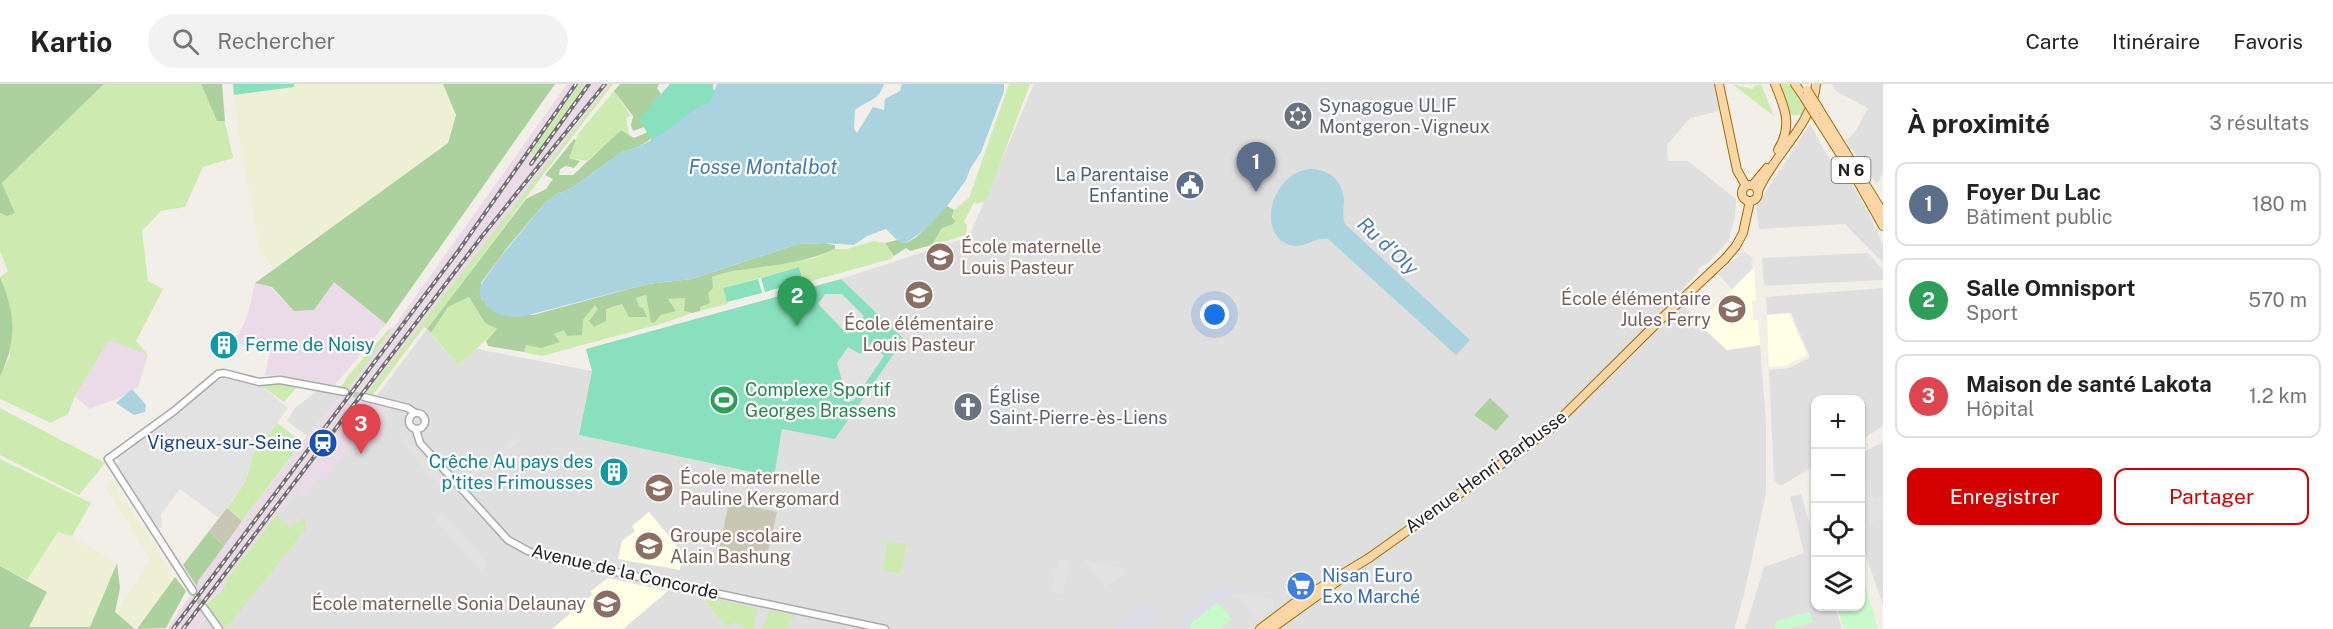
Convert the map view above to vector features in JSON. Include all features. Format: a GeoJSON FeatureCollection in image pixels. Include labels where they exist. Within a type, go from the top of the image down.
{"type":"FeatureCollection","features":[{"type":"Feature","properties":{"kind":"main road"},"geometry":{"type":"LineString","coordinates":[[1719,84],[1737,170],[1752,188],[1756,199],[1747,200]]}},
{"type":"Feature","properties":{"kind":"main road"},"geometry":{"type":"LineString","coordinates":[[1775,84],[1795,118]]}},
{"type":"Feature","properties":{"kind":"main road","name":"N 6"},"geometry":{"type":"LineString","coordinates":[[1795,84],[1805,90],[1883,226]]}},
{"type":"Feature","properties":{"kind":"main road"},"geometry":{"type":"LineString","coordinates":[[1752,188],[1795,118],[1815,93],[1816,84]]}},
{"type":"Feature","properties":{"kind":"main road","name":"N 6"},"geometry":{"type":"LineString","coordinates":[[1818,113],[1883,213]]}},
{"type":"Feature","properties":{"kind":"main road"},"geometry":{"type":"LineString","coordinates":[[1752,188],[1795,118]]}},
{"type":"Feature","properties":{"kind":"main road","name":"Avenue Henri Barbusse"},"geometry":{"type":"LineString","coordinates":[[1271,629],[1549,430],[1707,274],[1734,240],[1747,200],[1742,191],[1752,188]]}},
{"type":"Feature","properties":{"kind":"main road","name":"Avenue Henri Barbusse"},"geometry":{"type":"LineString","coordinates":[[1260,629],[1293,604],[1351,570]]}},
{"type":"Feature","properties":{"kind":"street"},"geometry":{"type":"LineString","coordinates":[[193,591],[108,459],[174,411],[218,374],[224,373],[260,382],[280,380],[345,392]]}},
{"type":"Feature","properties":{"kind":"street"},"geometry":{"type":"LineString","coordinates":[[364,397],[408,408],[421,414],[426,421],[423,427],[417,430],[411,428],[409,421],[415,413]]}},
{"type":"Feature","properties":{"kind":"street","name":"Avenue de la Concorde"},"geometry":{"type":"LineString","coordinates":[[417,430],[420,443],[483,513],[508,540],[528,551],[550,558],[885,629]]}},
{"type":"Feature","properties":{"kind":"street"},"geometry":{"type":"LineString","coordinates":[[204,608],[219,629]]}},
{"type":"Feature","properties":{"kind":"shaded area"},"geometry":{"type":"Polygon","coordinates":[[[294,84],[443,84],[456,115],[448,143],[274,268],[261,253],[241,150],[234,95],[294,87],[294,84]]]}},
{"type":"Feature","properties":{"kind":"shaded area"},"geometry":{"type":"Polygon","coordinates":[[[567,84],[611,84],[363,398],[391,407],[382,420],[386,437],[353,439],[326,479],[320,475],[305,497],[295,490],[226,580],[224,588],[206,603],[202,609],[206,616],[196,629],[167,629],[236,529],[393,328],[567,84]]]}},
{"type":"Feature","properties":{"kind":"shaded area"},"geometry":{"type":"Polygon","coordinates":[[[1034,84],[1714,84],[1719,111],[1690,118],[1667,145],[1668,161],[1688,161],[1736,199],[1735,216],[1729,240],[1708,263],[1699,268],[1698,273],[1669,303],[1686,308],[1698,323],[1727,350],[1760,345],[1766,420],[1766,493],[1744,595],[1734,629],[197,629],[276,515],[315,465],[375,398],[427,329],[459,366],[477,349],[592,371],[579,435],[773,477],[782,429],[904,339],[841,279],[969,237],[1034,84]]]}},
{"type":"Feature","properties":{"kind":"shaded area"},"geometry":{"type":"Polygon","coordinates":[[[1831,84],[1883,84],[1883,172],[1877,184],[1846,141],[1857,129],[1868,108],[1837,92],[1831,84]]]}},
{"type":"Feature","properties":{"kind":"shaded area"},"geometry":{"type":"Polygon","coordinates":[[[1810,124],[1829,159],[1833,162],[1831,167],[1847,175],[1872,220],[1883,245],[1883,263],[1845,224],[1759,229],[1756,207],[1810,124]]]}},
{"type":"Feature","properties":{"kind":"shaded area"},"geometry":{"type":"Polygon","coordinates":[[[1258,149],[1266,152],[1269,160],[1266,168],[1258,171],[1250,168],[1247,160],[1250,152],[1258,149]]]}},
{"type":"Feature","properties":{"kind":"shaded area"},"geometry":{"type":"Polygon","coordinates":[[[1744,251],[1753,259],[1751,262],[1753,268],[1732,289],[1718,274],[1744,251]]]}},
{"type":"Feature","properties":{"kind":"shaded area"},"geometry":{"type":"Polygon","coordinates":[[[1868,253],[1883,270],[1883,280],[1764,286],[1762,258],[1868,253]]]}},
{"type":"Feature","properties":{"kind":"shaded area","name":"École élémentaire Jules Ferry"},"geometry":{"type":"Polygon","coordinates":[[[1754,268],[1756,301],[1752,301],[1753,320],[1758,320],[1760,345],[1727,350],[1698,323],[1754,268]]]}},
{"type":"Feature","properties":{"kind":"shaded area"},"geometry":{"type":"Polygon","coordinates":[[[334,281],[386,324],[335,385],[265,375],[270,351],[235,343],[248,314],[255,283],[270,287],[294,311],[314,310],[334,281]]]}},
{"type":"Feature","properties":{"kind":"shaded area"},"geometry":{"type":"Polygon","coordinates":[[[1883,288],[1883,426],[1865,437],[1865,395],[1811,395],[1811,468],[1782,485],[1778,485],[1774,479],[1769,370],[1790,368],[1810,357],[1791,313],[1767,315],[1766,297],[1883,288]]]}},
{"type":"Feature","properties":{"kind":"shaded area"},"geometry":{"type":"Polygon","coordinates":[[[825,294],[842,294],[864,316],[847,334],[818,304],[825,294]]]}},
{"type":"Feature","properties":{"kind":"shaded area"},"geometry":{"type":"Polygon","coordinates":[[[1789,313],[1807,355],[1784,366],[1769,367],[1767,315],[1789,313]]]}},
{"type":"Feature","properties":{"kind":"shaded area"},"geometry":{"type":"Polygon","coordinates":[[[109,339],[148,355],[138,387],[119,398],[89,409],[75,396],[109,339]]]}},
{"type":"Feature","properties":{"kind":"shaded area"},"geometry":{"type":"Polygon","coordinates":[[[871,344],[884,356],[854,400],[848,402],[837,363],[848,347],[860,354],[871,344]]]}},
{"type":"Feature","properties":{"kind":"shaded area"},"geometry":{"type":"Polygon","coordinates":[[[224,377],[259,384],[288,408],[253,454],[246,481],[219,518],[180,489],[161,514],[162,528],[157,529],[117,464],[120,462],[117,458],[213,378],[224,377]]]}},
{"type":"Feature","properties":{"kind":"shaded area"},"geometry":{"type":"Polygon","coordinates":[[[318,390],[341,395],[307,436],[287,421],[295,408],[318,390]]]}},
{"type":"Feature","properties":{"kind":"shaded area"},"geometry":{"type":"Polygon","coordinates":[[[516,436],[520,441],[466,484],[462,480],[516,436]]]}},
{"type":"Feature","properties":{"kind":"shaded area"},"geometry":{"type":"Polygon","coordinates":[[[406,437],[450,488],[445,492],[401,441],[406,437]]]}},
{"type":"Feature","properties":{"kind":"shaded area"},"geometry":{"type":"Polygon","coordinates":[[[1883,442],[1883,605],[1865,553],[1865,451],[1883,442]]]}},
{"type":"Feature","properties":{"kind":"shaded area"},"geometry":{"type":"Polygon","coordinates":[[[1867,475],[1874,499],[1883,496],[1883,521],[1881,519],[1870,523],[1865,506],[1865,476],[1867,475]]]}},
{"type":"Feature","properties":{"kind":"shaded area"},"geometry":{"type":"Polygon","coordinates":[[[112,481],[175,577],[137,629],[115,613],[150,559],[105,487],[112,481]]]}},
{"type":"Feature","properties":{"kind":"shaded area"},"geometry":{"type":"Polygon","coordinates":[[[1801,494],[1811,529],[1811,611],[1836,611],[1842,629],[1745,629],[1764,567],[1804,553],[1790,497],[1801,494]]]}},
{"type":"Feature","properties":{"kind":"shaded area"},"geometry":{"type":"Polygon","coordinates":[[[729,502],[777,512],[765,564],[718,554],[729,502]]]}},
{"type":"Feature","properties":{"kind":"shaded area"},"geometry":{"type":"Polygon","coordinates":[[[227,508],[242,521],[224,546],[209,531],[227,508]]]}},
{"type":"Feature","properties":{"kind":"shaded area"},"geometry":{"type":"Polygon","coordinates":[[[443,512],[490,564],[481,572],[435,520],[443,512]]]}},
{"type":"Feature","properties":{"kind":"shaded area","name":"Groupe scolaire Alain Bashung"},"geometry":{"type":"Polygon","coordinates":[[[649,512],[682,552],[680,570],[618,559],[622,541],[635,531],[632,526],[649,512]]]}},
{"type":"Feature","properties":{"kind":"shaded area"},"geometry":{"type":"Polygon","coordinates":[[[58,532],[72,536],[117,563],[90,627],[29,627],[47,592],[27,580],[58,532]]]}},
{"type":"Feature","properties":{"kind":"shaded area"},"geometry":{"type":"Polygon","coordinates":[[[1058,559],[1070,561],[1063,595],[1050,592],[1058,559]]]}},
{"type":"Feature","properties":{"kind":"shaded area"},"geometry":{"type":"Polygon","coordinates":[[[1083,560],[1129,569],[1106,588],[1083,560]]]}},
{"type":"Feature","properties":{"kind":"shaded area"},"geometry":{"type":"Polygon","coordinates":[[[608,578],[668,591],[623,629],[552,629],[592,595],[591,591],[608,578]]]}},
{"type":"Feature","properties":{"kind":"shaded area"},"geometry":{"type":"Polygon","coordinates":[[[1217,583],[1238,587],[1238,593],[1232,593],[1219,605],[1217,603],[1194,619],[1189,629],[1179,629],[1175,624],[1212,592],[1217,591],[1217,583]]]}},
{"type":"Feature","properties":{"kind":"shaded area"},"geometry":{"type":"Polygon","coordinates":[[[1238,593],[1272,600],[1275,609],[1258,622],[1238,597],[1238,593]]]}},
{"type":"Feature","properties":{"kind":"shaded area"},"geometry":{"type":"Polygon","coordinates":[[[1146,601],[1155,610],[1159,608],[1164,615],[1146,629],[1117,629],[1115,627],[1146,601]]]}},
{"type":"Feature","properties":{"kind":"green space"},"geometry":{"type":"Polygon","coordinates":[[[0,84],[104,84],[2,183],[15,213],[7,216],[0,213],[0,84]]]}},
{"type":"Feature","properties":{"kind":"green space"},"geometry":{"type":"Polygon","coordinates":[[[104,84],[201,84],[217,121],[225,121],[233,158],[203,167],[185,207],[161,211],[142,231],[148,281],[163,289],[136,341],[148,355],[109,340],[75,396],[68,414],[51,423],[0,399],[0,377],[10,356],[8,297],[0,277],[8,271],[0,251],[0,213],[7,216],[15,212],[2,183],[104,84]]]}},
{"type":"Feature","properties":{"kind":"green space"},"geometry":{"type":"Polygon","coordinates":[[[201,84],[222,84],[225,121],[217,121],[201,84]]]}},
{"type":"Feature","properties":{"kind":"green space"},"geometry":{"type":"Polygon","coordinates":[[[233,84],[294,84],[294,87],[234,95],[233,84]]]}},
{"type":"Feature","properties":{"kind":"green space"},"geometry":{"type":"Polygon","coordinates":[[[443,84],[555,84],[386,324],[334,282],[314,310],[294,311],[272,287],[255,283],[448,143],[456,115],[443,84]]]}},
{"type":"Feature","properties":{"kind":"green space"},"geometry":{"type":"Polygon","coordinates":[[[580,84],[590,84],[535,155],[531,152],[580,84]]]}},
{"type":"Feature","properties":{"kind":"green space"},"geometry":{"type":"Polygon","coordinates":[[[610,84],[613,84],[427,329],[424,327],[373,395],[366,394],[610,84]]]}},
{"type":"Feature","properties":{"kind":"green space"},"geometry":{"type":"Polygon","coordinates":[[[620,84],[659,84],[657,88],[661,94],[640,120],[650,125],[633,131],[631,125],[633,116],[614,91],[620,84]]]}},
{"type":"Feature","properties":{"kind":"green space"},"geometry":{"type":"Polygon","coordinates":[[[670,84],[713,84],[713,89],[723,101],[652,141],[639,119],[670,84]]]}},
{"type":"Feature","properties":{"kind":"green space"},"geometry":{"type":"Polygon","coordinates":[[[1009,84],[1030,84],[986,201],[976,204],[974,202],[964,222],[967,225],[966,235],[932,245],[942,228],[952,225],[954,210],[969,198],[1009,84]]]}},
{"type":"Feature","properties":{"kind":"green space"},"geometry":{"type":"Polygon","coordinates":[[[1732,84],[1753,89],[1754,86],[1761,84],[1774,116],[1732,84]]]}},
{"type":"Feature","properties":{"kind":"green space"},"geometry":{"type":"Polygon","coordinates":[[[1777,84],[1791,84],[1805,108],[1801,115],[1789,115],[1777,84]]]}},
{"type":"Feature","properties":{"kind":"green space"},"geometry":{"type":"Polygon","coordinates":[[[614,91],[631,116],[626,118],[629,135],[621,130],[587,161],[569,158],[578,134],[614,91]]]}},
{"type":"Feature","properties":{"kind":"green space"},"geometry":{"type":"Polygon","coordinates":[[[655,129],[654,137],[638,147],[622,152],[570,189],[557,194],[544,204],[481,283],[481,298],[497,313],[533,315],[647,284],[692,279],[798,244],[824,243],[835,245],[835,249],[800,261],[712,277],[713,288],[708,293],[710,303],[700,307],[700,311],[692,313],[684,311],[685,298],[668,299],[676,311],[661,315],[654,323],[651,322],[646,295],[636,298],[639,307],[643,308],[647,317],[629,317],[622,304],[606,309],[606,321],[594,327],[589,321],[598,309],[595,305],[583,320],[582,335],[567,336],[564,330],[554,334],[560,342],[541,348],[526,345],[524,352],[488,346],[486,341],[497,329],[485,323],[469,297],[448,307],[431,333],[427,329],[526,199],[546,189],[553,179],[545,175],[574,139],[576,140],[569,158],[580,161],[574,168],[566,166],[560,169],[559,175],[573,175],[621,130],[634,138],[655,129]]]}},
{"type":"Feature","properties":{"kind":"green space"},"geometry":{"type":"Polygon","coordinates":[[[947,206],[954,210],[952,217],[955,221],[952,225],[942,228],[932,245],[910,251],[906,248],[894,256],[885,243],[897,240],[906,243],[912,240],[947,206]]]}},
{"type":"Feature","properties":{"kind":"green space"},"geometry":{"type":"Polygon","coordinates":[[[874,241],[885,243],[894,256],[891,259],[804,283],[799,267],[723,288],[728,304],[700,311],[712,277],[724,272],[815,258],[835,249],[847,249],[874,241]]]}},
{"type":"Feature","properties":{"kind":"green space"},"geometry":{"type":"Polygon","coordinates":[[[799,267],[803,281],[765,292],[761,278],[799,267]]]}},
{"type":"Feature","properties":{"kind":"green space"},"geometry":{"type":"Polygon","coordinates":[[[0,277],[12,315],[12,339],[6,364],[0,377],[0,277]]]}},
{"type":"Feature","properties":{"kind":"green space"},"geometry":{"type":"Polygon","coordinates":[[[758,279],[762,293],[727,302],[723,288],[758,279]]]}},
{"type":"Feature","properties":{"kind":"green space","name":"Complexe Sportif Georges Brassens"},"geometry":{"type":"Polygon","coordinates":[[[841,279],[904,339],[835,439],[782,429],[774,477],[579,435],[592,371],[586,349],[841,279]]]}},
{"type":"Feature","properties":{"kind":"green space"},"geometry":{"type":"Polygon","coordinates":[[[646,295],[654,323],[661,315],[675,310],[667,299],[685,298],[684,311],[692,313],[664,323],[542,356],[524,352],[526,345],[559,342],[554,334],[583,320],[595,305],[605,313],[605,309],[622,304],[639,307],[636,298],[646,295]]]}},
{"type":"Feature","properties":{"kind":"green space"},"geometry":{"type":"Polygon","coordinates":[[[469,297],[485,323],[497,329],[459,366],[431,333],[448,307],[469,297]]]}},
{"type":"Feature","properties":{"kind":"green space"},"geometry":{"type":"Polygon","coordinates":[[[393,328],[347,390],[341,388],[347,377],[388,330],[393,328]]]}},
{"type":"Feature","properties":{"kind":"green space"},"geometry":{"type":"Polygon","coordinates":[[[279,382],[298,386],[284,402],[259,384],[279,382]]]}},
{"type":"Feature","properties":{"kind":"green space"},"geometry":{"type":"Polygon","coordinates":[[[1490,398],[1509,416],[1496,431],[1474,415],[1490,398]]]}},
{"type":"Feature","properties":{"kind":"green space"},"geometry":{"type":"Polygon","coordinates":[[[0,408],[105,463],[79,495],[0,455],[0,408]]]}},
{"type":"Feature","properties":{"kind":"green space"},"geometry":{"type":"Polygon","coordinates":[[[277,423],[302,442],[242,521],[227,508],[246,481],[253,454],[277,423]]]}},
{"type":"Feature","properties":{"kind":"green space"},"geometry":{"type":"Polygon","coordinates":[[[0,459],[91,503],[72,536],[58,532],[27,580],[0,566],[0,459]]]}},
{"type":"Feature","properties":{"kind":"green space"},"geometry":{"type":"Polygon","coordinates":[[[276,515],[290,527],[304,518],[306,529],[226,629],[222,629],[205,605],[224,588],[226,580],[276,515]]]}},
{"type":"Feature","properties":{"kind":"green space"},"geometry":{"type":"Polygon","coordinates":[[[209,531],[224,546],[198,581],[197,587],[183,565],[209,531]]]}},
{"type":"Feature","properties":{"kind":"green space"},"geometry":{"type":"Polygon","coordinates":[[[877,538],[917,547],[906,546],[900,574],[882,570],[888,542],[877,538]]]}},
{"type":"Feature","properties":{"kind":"green space"},"geometry":{"type":"Polygon","coordinates":[[[117,563],[120,588],[115,612],[135,629],[0,629],[0,566],[47,592],[29,627],[90,627],[117,563]]]}},
{"type":"Feature","properties":{"kind":"green space"},"geometry":{"type":"Polygon","coordinates":[[[175,577],[186,591],[166,628],[137,629],[175,577]]]}},
{"type":"Feature","properties":{"kind":"green space"},"geometry":{"type":"Polygon","coordinates":[[[1865,584],[1878,629],[1844,629],[1838,611],[1865,611],[1865,584]]]}},
{"type":"Feature","properties":{"kind":"green space"},"geometry":{"type":"Polygon","coordinates":[[[710,598],[757,608],[754,629],[743,629],[736,622],[727,627],[705,601],[710,598]]]}},
{"type":"Feature","properties":{"kind":"green space"},"geometry":{"type":"Polygon","coordinates":[[[1217,602],[1232,619],[1220,629],[1189,629],[1194,619],[1196,620],[1217,602]]]}},
{"type":"Feature","properties":{"kind":"green space"},"geometry":{"type":"Polygon","coordinates":[[[770,610],[795,616],[788,623],[790,629],[762,629],[770,610]]]}},
{"type":"Feature","properties":{"kind":"green space"},"geometry":{"type":"Polygon","coordinates":[[[1810,612],[1813,622],[1790,629],[1775,629],[1776,621],[1810,612]]]}},
{"type":"Feature","properties":{"kind":"water","name":"Fosse Montalbot"},"geometry":{"type":"Polygon","coordinates":[[[717,84],[884,84],[876,97],[855,110],[854,129],[857,133],[873,107],[884,110],[885,99],[900,91],[902,84],[1004,84],[1004,91],[981,152],[966,180],[927,228],[906,243],[897,240],[886,229],[867,236],[854,245],[798,244],[692,279],[647,284],[521,317],[501,315],[486,305],[479,293],[480,286],[544,204],[557,194],[570,189],[622,152],[638,147],[664,133],[696,108],[710,102],[717,84]]]}},
{"type":"Feature","properties":{"kind":"water"},"geometry":{"type":"Polygon","coordinates":[[[1308,169],[1322,170],[1333,176],[1343,193],[1345,224],[1470,340],[1456,355],[1328,239],[1292,246],[1278,237],[1271,216],[1278,192],[1285,181],[1296,173],[1308,169]]]}},
{"type":"Feature","properties":{"kind":"water"},"geometry":{"type":"Polygon","coordinates":[[[132,389],[146,405],[145,412],[134,415],[116,403],[132,389]]]}},
{"type":"Feature","properties":{"kind":"tunnel"},"geometry":{"type":"LineString","coordinates":[[345,392],[364,397]]}},
{"type":"Feature","properties":{"kind":"tunnel"},"geometry":{"type":"LineString","coordinates":[[193,591],[204,608]]}},
{"type":"Feature","properties":{"kind":"railway"},"geometry":{"type":"LineString","coordinates":[[173,629],[459,250],[576,84]]}},
{"type":"Feature","properties":{"kind":"railway"},"geometry":{"type":"LineString","coordinates":[[531,164],[589,84]]}},
{"type":"Feature","properties":{"kind":"railway"},"geometry":{"type":"LineString","coordinates":[[183,629],[483,235],[605,84]]}},
{"type":"Feature","properties":{"kind":"place","name":"Synagogue ULIF Montgeron - Vigneux"},"geometry":{"type":"Point","coordinates":[1298,116]}},
{"type":"Feature","properties":{"kind":"place","name":"La Parentaise Enfantine"},"geometry":{"type":"Point","coordinates":[1190,185]}},
{"type":"Feature","properties":{"kind":"place","name":"Foyer Du Lac"},"geometry":{"type":"Point","coordinates":[1256,192]}},
{"type":"Feature","properties":{"kind":"place","name":"École maternelle Louis Pasteur"},"geometry":{"type":"Point","coordinates":[940,257]}},
{"type":"Feature","properties":{"kind":"place","name":"École élémentaire Louis Pasteur"},"geometry":{"type":"Point","coordinates":[919,295]}},
{"type":"Feature","properties":{"kind":"place","name":"École élémentaire Jules Ferry"},"geometry":{"type":"Point","coordinates":[1732,309]}},
{"type":"Feature","properties":{"kind":"place","name":"Salle Omnisport"},"geometry":{"type":"Point","coordinates":[797,326]}},
{"type":"Feature","properties":{"kind":"place","name":"Ferme de Noisy"},"geometry":{"type":"Point","coordinates":[224,345]}},
{"type":"Feature","properties":{"kind":"place","name":"Complexe Sportif Georges Brassens"},"geometry":{"type":"Point","coordinates":[724,400]}},
{"type":"Feature","properties":{"kind":"place","name":"Église Saint-Pierre-ès-Liens"},"geometry":{"type":"Point","coordinates":[968,407]}},
{"type":"Feature","properties":{"kind":"place","name":"Vigneux-sur-Seine"},"geometry":{"type":"Point","coordinates":[323,443]}},
{"type":"Feature","properties":{"kind":"place","name":"Maison de santé Lakota"},"geometry":{"type":"Point","coordinates":[361,454]}},
{"type":"Feature","properties":{"kind":"place","name":"Crêche Au pays des p'tites Frimousses"},"geometry":{"type":"Point","coordinates":[614,472]}},
{"type":"Feature","properties":{"kind":"place","name":"École maternelle Pauline Kergomard"},"geometry":{"type":"Point","coordinates":[659,488]}},
{"type":"Feature","properties":{"kind":"place","name":"Groupe scolaire Alain Bashung"},"geometry":{"type":"Point","coordinates":[649,546]}},
{"type":"Feature","properties":{"kind":"place","name":"Nisan Euro Exo Marché"},"geometry":{"type":"Point","coordinates":[1301,586]}},
{"type":"Feature","properties":{"kind":"place","name":"École maternelle Sonia Delaunay"},"geometry":{"type":"Point","coordinates":[607,604]}},
{"type":"Feature","properties":{"kind":"water label","name":"Ru d'Oly"},"geometry":{"type":"Point","coordinates":[1388,246]}}]}
